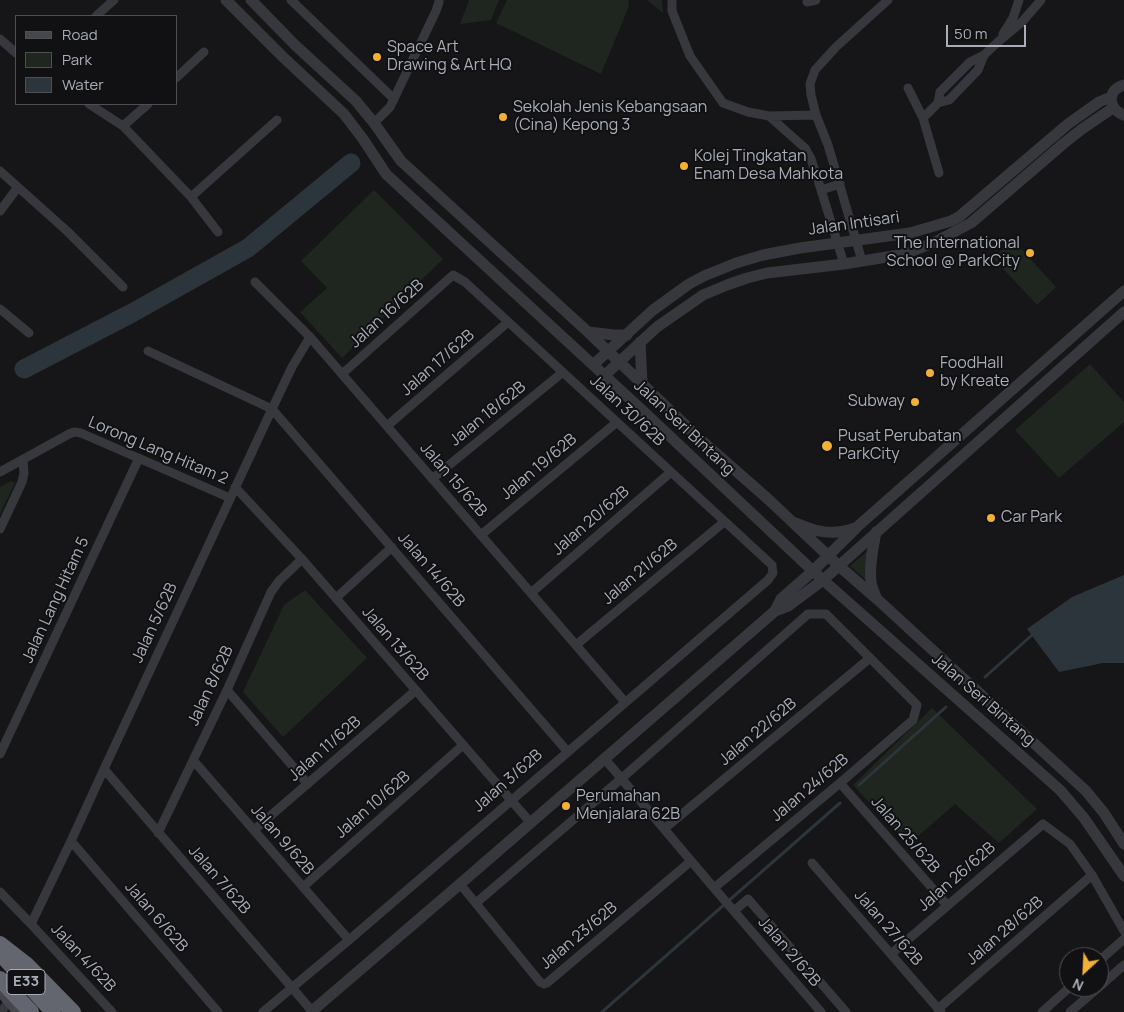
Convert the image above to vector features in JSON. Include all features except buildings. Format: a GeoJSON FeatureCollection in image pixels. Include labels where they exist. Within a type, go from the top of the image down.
{"type":"FeatureCollection","features":[{"type":"Feature","properties":{"kind":"highway"},"geometry":{"type":"LineString","coordinates":[[0,944],[27,965],[73,1012]]}},
{"type":"Feature","properties":{"kind":"highway","name":"E33"},"geometry":{"type":"LineString","coordinates":[[0,953],[53,1012]]}},
{"type":"Feature","properties":{"kind":"highway"},"geometry":{"type":"LineString","coordinates":[[4,989],[26,1012]]}},
{"type":"Feature","properties":{"kind":"highway","name":"E33"},"geometry":{"type":"LineString","coordinates":[[4,989],[30,1012]]}},
{"type":"Feature","properties":{"kind":"main road"},"geometry":{"type":"LineString","coordinates":[[0,944],[62,1012]]}},
{"type":"Feature","properties":{"kind":"main road"},"geometry":{"type":"LineString","coordinates":[[4,989],[20,1012]]}},
{"type":"Feature","properties":{"kind":"street"},"geometry":{"type":"LineString","coordinates":[[97,15],[114,0]]}},
{"type":"Feature","properties":{"kind":"street","name":"Jalan Seri Bintang"},"geometry":{"type":"LineString","coordinates":[[226,0],[344,114],[364,138],[386,174],[813,571],[1060,790],[1084,818],[1124,876]]}},
{"type":"Feature","properties":{"kind":"street","name":"Jalan Seri Bintang"},"geometry":{"type":"LineString","coordinates":[[251,0],[295,45],[356,101],[401,161],[588,332],[702,441],[1086,791],[1104,813],[1124,844]]}},
{"type":"Feature","properties":{"kind":"street"},"geometry":{"type":"LineString","coordinates":[[291,0],[394,99]]}},
{"type":"Feature","properties":{"kind":"street"},"geometry":{"type":"LineString","coordinates":[[376,159],[368,137],[369,130],[385,113],[394,99],[422,43],[440,2],[439,0]]}},
{"type":"Feature","properties":{"kind":"street"},"geometry":{"type":"LineString","coordinates":[[672,0],[672,11],[690,56],[723,103],[748,112],[769,116],[816,115]]}},
{"type":"Feature","properties":{"kind":"street"},"geometry":{"type":"LineString","coordinates":[[862,261],[828,145],[816,115],[810,84],[815,70],[836,47],[888,0]]}},
{"type":"Feature","properties":{"kind":"street"},"geometry":{"type":"LineString","coordinates":[[999,41],[1013,18],[1019,0]]}},
{"type":"Feature","properties":{"kind":"street"},"geometry":{"type":"LineString","coordinates":[[923,118],[938,103],[940,92],[970,62],[984,55],[1022,22],[1041,0]]}},
{"type":"Feature","properties":{"kind":"street"},"geometry":{"type":"LineString","coordinates":[[0,39],[15,52]]}},
{"type":"Feature","properties":{"kind":"street"},"geometry":{"type":"LineString","coordinates":[[178,76],[204,52]]}},
{"type":"Feature","properties":{"kind":"street"},"geometry":{"type":"LineString","coordinates":[[1124,85],[1113,92],[1112,102],[1118,113],[1124,115]]}},
{"type":"Feature","properties":{"kind":"street"},"geometry":{"type":"LineString","coordinates":[[908,88],[923,118],[939,173]]}},
{"type":"Feature","properties":{"kind":"street","name":"Jalan Intisari"},"geometry":{"type":"LineString","coordinates":[[593,365],[653,310],[689,284],[736,263],[763,255],[910,233],[960,216],[1068,124],[1099,102],[1112,102]]}},
{"type":"Feature","properties":{"kind":"street"},"geometry":{"type":"LineString","coordinates":[[604,376],[657,327],[698,298],[727,285],[767,273],[844,264],[905,254],[935,242],[972,223],[1112,102]]}},
{"type":"Feature","properties":{"kind":"street"},"geometry":{"type":"LineString","coordinates":[[91,105],[123,126],[191,197],[218,232]]}},
{"type":"Feature","properties":{"kind":"street"},"geometry":{"type":"LineString","coordinates":[[123,126],[147,105]]}},
{"type":"Feature","properties":{"kind":"street"},"geometry":{"type":"LineString","coordinates":[[769,116],[805,148],[811,159],[844,264]]}},
{"type":"Feature","properties":{"kind":"street"},"geometry":{"type":"LineString","coordinates":[[191,197],[277,120]]}},
{"type":"Feature","properties":{"kind":"street"},"geometry":{"type":"LineString","coordinates":[[0,171],[68,231],[123,287]]}},
{"type":"Feature","properties":{"kind":"street"},"geometry":{"type":"LineString","coordinates":[[821,190],[840,184]]}},
{"type":"Feature","properties":{"kind":"street"},"geometry":{"type":"LineString","coordinates":[[0,211],[18,187]]}},
{"type":"Feature","properties":{"kind":"street","name":"Jalan 30/62B"},"geometry":{"type":"LineString","coordinates":[[453,276],[465,282],[772,565],[773,573]]}},
{"type":"Feature","properties":{"kind":"street","name":"Jalan 16/62B"},"geometry":{"type":"LineString","coordinates":[[342,374],[453,276]]}},
{"type":"Feature","properties":{"kind":"street","name":"Jalan 15/62B"},"geometry":{"type":"LineString","coordinates":[[255,282],[342,374],[625,702]]}},
{"type":"Feature","properties":{"kind":"street"},"geometry":{"type":"LineString","coordinates":[[775,611],[781,599],[813,571],[857,527],[1124,290]]}},
{"type":"Feature","properties":{"kind":"street"},"geometry":{"type":"LineString","coordinates":[[0,309],[29,333]]}},
{"type":"Feature","properties":{"kind":"street"},"geometry":{"type":"LineString","coordinates":[[311,1011],[775,611],[788,606],[823,580],[1124,312]]}},
{"type":"Feature","properties":{"kind":"street","name":"Jalan 17/62B"},"geometry":{"type":"LineString","coordinates":[[387,426],[508,322]]}},
{"type":"Feature","properties":{"kind":"street"},"geometry":{"type":"LineString","coordinates":[[588,332],[614,335],[627,334]]}},
{"type":"Feature","properties":{"kind":"street","name":"Jalan 5/62B"},"geometry":{"type":"LineString","coordinates":[[31,924],[272,409],[292,367],[310,338]]}},
{"type":"Feature","properties":{"kind":"street"},"geometry":{"type":"LineString","coordinates":[[1071,338],[1083,349]]}},
{"type":"Feature","properties":{"kind":"street"},"geometry":{"type":"LineString","coordinates":[[640,342],[642,383]]}},
{"type":"Feature","properties":{"kind":"street"},"geometry":{"type":"LineString","coordinates":[[148,351],[272,409]]}},
{"type":"Feature","properties":{"kind":"street","name":"Jalan 18/62B"},"geometry":{"type":"LineString","coordinates":[[432,479],[563,372]]}},
{"type":"Feature","properties":{"kind":"street","name":"Jalan 14/62B"},"geometry":{"type":"LineString","coordinates":[[272,409],[568,751]]}},
{"type":"Feature","properties":{"kind":"street","name":"Jalan 19/62B"},"geometry":{"type":"LineString","coordinates":[[481,535],[617,422]]}},
{"type":"Feature","properties":{"kind":"street","name":"Lorong Lang Hitam 2"},"geometry":{"type":"LineString","coordinates":[[23,459],[69,434],[74,432],[81,433],[230,498]]}},
{"type":"Feature","properties":{"kind":"street","name":"Jalan Lang Hitam 5"},"geometry":{"type":"LineString","coordinates":[[1,751],[138,458]]}},
{"type":"Feature","properties":{"kind":"street"},"geometry":{"type":"LineString","coordinates":[[0,472],[23,459],[24,473],[22,482],[0,529]]}},
{"type":"Feature","properties":{"kind":"street","name":"Jalan 20/62B"},"geometry":{"type":"LineString","coordinates":[[531,593],[671,472]]}},
{"type":"Feature","properties":{"kind":"street","name":"Jalan 13/62B"},"geometry":{"type":"LineString","coordinates":[[235,487],[336,598],[530,822]]}},
{"type":"Feature","properties":{"kind":"street"},"geometry":{"type":"LineString","coordinates":[[790,520],[822,532],[836,533],[857,527]]}},
{"type":"Feature","properties":{"kind":"street","name":"Jalan 21/62B"},"geometry":{"type":"LineString","coordinates":[[576,645],[724,522]]}},
{"type":"Feature","properties":{"kind":"street"},"geometry":{"type":"LineString","coordinates":[[876,532],[871,583],[877,599]]}},
{"type":"Feature","properties":{"kind":"street"},"geometry":{"type":"LineString","coordinates":[[336,598],[392,547]]}},
{"type":"Feature","properties":{"kind":"street","name":"Jalan 8/62B"},"geometry":{"type":"LineString","coordinates":[[158,833],[227,690],[271,592],[279,581],[302,560]]}},
{"type":"Feature","properties":{"kind":"street","name":"Jalan 3/62B"},"geometry":{"type":"LineString","coordinates":[[263,1012],[768,580],[773,573]]}},
{"type":"Feature","properties":{"kind":"street"},"geometry":{"type":"LineString","coordinates":[[460,884],[476,903],[622,778],[808,614],[826,614],[870,658]]}},
{"type":"Feature","properties":{"kind":"street","name":"Jalan 24/62B"},"geometry":{"type":"LineString","coordinates":[[714,888],[912,720],[917,705],[870,658]]}},
{"type":"Feature","properties":{"kind":"street","name":"Jalan 22/62B"},"geometry":{"type":"LineString","coordinates":[[664,829],[870,658]]}},
{"type":"Feature","properties":{"kind":"street"},"geometry":{"type":"LineString","coordinates":[[227,690],[308,784]]}},
{"type":"Feature","properties":{"kind":"street","name":"Jalan 11/62B"},"geometry":{"type":"LineString","coordinates":[[254,830],[415,691]]}},
{"type":"Feature","properties":{"kind":"street","name":"Jalan 10/62B"},"geometry":{"type":"LineString","coordinates":[[303,887],[463,745]]}},
{"type":"Feature","properties":{"kind":"street","name":"Jalan 2/62B"},"geometry":{"type":"LineString","coordinates":[[604,758],[821,1012]]}},
{"type":"Feature","properties":{"kind":"street","name":"Jalan 9/62B"},"geometry":{"type":"LineString","coordinates":[[193,760],[349,940]]}},
{"type":"Feature","properties":{"kind":"street","name":"Jalan 7/62B"},"geometry":{"type":"LineString","coordinates":[[104,769],[311,1011]]}},
{"type":"Feature","properties":{"kind":"street","name":"Jalan 25/62B"},"geometry":{"type":"LineString","coordinates":[[840,783],[947,906]]}},
{"type":"Feature","properties":{"kind":"street","name":"Jalan 26/62B"},"geometry":{"type":"LineString","coordinates":[[891,954],[1043,824],[1070,844],[1092,875]]}},
{"type":"Feature","properties":{"kind":"street","name":"Jalan 6/62B"},"geometry":{"type":"LineString","coordinates":[[71,841],[218,1012]]}},
{"type":"Feature","properties":{"kind":"street","name":"Jalan 23/62B"},"geometry":{"type":"LineString","coordinates":[[476,903],[540,982],[544,984],[691,861]]}},
{"type":"Feature","properties":{"kind":"street","name":"Jalan 27/62B"},"geometry":{"type":"LineString","coordinates":[[812,863],[940,1011]]}},
{"type":"Feature","properties":{"kind":"street"},"geometry":{"type":"LineString","coordinates":[[1092,875],[1124,931]]}},
{"type":"Feature","properties":{"kind":"street","name":"Jalan 28/62B"},"geometry":{"type":"LineString","coordinates":[[940,1011],[1092,875]]}},
{"type":"Feature","properties":{"kind":"street","name":"Jalan 4/62B"},"geometry":{"type":"LineString","coordinates":[[0,892],[112,1012]]}},
{"type":"Feature","properties":{"kind":"street"},"geometry":{"type":"LineString","coordinates":[[734,911],[748,899],[846,1012]]}},
{"type":"Feature","properties":{"kind":"street"},"geometry":{"type":"LineString","coordinates":[[1109,952],[1124,939]]}},
{"type":"Feature","properties":{"kind":"street"},"geometry":{"type":"LineString","coordinates":[[1109,978],[1124,965]]}},
{"type":"Feature","properties":{"kind":"street"},"geometry":{"type":"LineString","coordinates":[[1,1012],[4,989]]}},
{"type":"Feature","properties":{"kind":"street"},"geometry":{"type":"LineString","coordinates":[[1042,1012],[1059,997]]}},
{"type":"Feature","properties":{"kind":"street"},"geometry":{"type":"LineString","coordinates":[[1070,1012],[1087,997]]}},
{"type":"Feature","properties":{"kind":"green space"},"geometry":{"type":"Polygon","coordinates":[[[469,0],[499,0],[491,20],[460,24],[469,0]]]}},
{"type":"Feature","properties":{"kind":"green space"},"geometry":{"type":"Polygon","coordinates":[[[507,0],[628,0],[629,6],[601,74],[496,23],[507,0]]]}},
{"type":"Feature","properties":{"kind":"green space"},"geometry":{"type":"Polygon","coordinates":[[[647,0],[662,0],[663,13],[647,0]]]}},
{"type":"Feature","properties":{"kind":"green space"},"geometry":{"type":"Polygon","coordinates":[[[374,190],[443,259],[342,358],[300,312],[327,288],[301,261],[374,190]]]}},
{"type":"Feature","properties":{"kind":"green space"},"geometry":{"type":"Polygon","coordinates":[[[1015,242],[1056,287],[1037,305],[993,258],[1015,242]]]}},
{"type":"Feature","properties":{"kind":"green space"},"geometry":{"type":"Polygon","coordinates":[[[1090,364],[1124,402],[1124,422],[1059,478],[1015,430],[1090,364]]]}},
{"type":"Feature","properties":{"kind":"green space"},"geometry":{"type":"Polygon","coordinates":[[[11,481],[15,483],[0,514],[0,487],[11,481]]]}},
{"type":"Feature","properties":{"kind":"green space"},"geometry":{"type":"Polygon","coordinates":[[[871,548],[867,581],[850,566],[871,548]]]}},
{"type":"Feature","properties":{"kind":"green space"},"geometry":{"type":"Polygon","coordinates":[[[305,590],[367,658],[283,737],[243,692],[284,605],[305,590]]]}},
{"type":"Feature","properties":{"kind":"green space"},"geometry":{"type":"Polygon","coordinates":[[[932,708],[1037,809],[999,843],[955,804],[908,845],[853,785],[932,708]]]}},
{"type":"Feature","properties":{"kind":"water"},"geometry":{"type":"Polygon","coordinates":[[[1124,575],[1124,663],[1103,663],[1059,672],[1027,629],[1072,597],[1124,575]]]}},
{"type":"Feature","properties":{"kind":"waterway"},"geometry":{"type":"LineString","coordinates":[[24,369],[132,313],[248,248],[351,163]]}},
{"type":"Feature","properties":{"kind":"waterway"},"geometry":{"type":"LineString","coordinates":[[985,677],[1032,635]]}},
{"type":"Feature","properties":{"kind":"waterway"},"geometry":{"type":"LineString","coordinates":[[859,785],[946,707]]}},
{"type":"Feature","properties":{"kind":"waterway"},"geometry":{"type":"LineString","coordinates":[[602,1012],[840,803]]}},
{"type":"Feature","properties":{"kind":"place","name":"Space Art Drawing & Art HQ"},"geometry":{"type":"Point","coordinates":[377,57]}},
{"type":"Feature","properties":{"kind":"place","name":"Sekolah Jenis Kebangsaan (Cina) Kepong 3"},"geometry":{"type":"Point","coordinates":[503,117]}},
{"type":"Feature","properties":{"kind":"place","name":"Kolej Tingkatan Enam Desa Mahkota"},"geometry":{"type":"Point","coordinates":[684,166]}},
{"type":"Feature","properties":{"kind":"place","name":"The International School @ ParkCity"},"geometry":{"type":"Point","coordinates":[1030,253]}},
{"type":"Feature","properties":{"kind":"place","name":"FoodHall by Kreate"},"geometry":{"type":"Point","coordinates":[930,373]}},
{"type":"Feature","properties":{"kind":"place","name":"Subway"},"geometry":{"type":"Point","coordinates":[915,402]}},
{"type":"Feature","properties":{"kind":"place","name":"Pusat Perubatan ParkCity"},"geometry":{"type":"Point","coordinates":[827,446]}},
{"type":"Feature","properties":{"kind":"place","name":"Car Park"},"geometry":{"type":"Point","coordinates":[991,518]}},
{"type":"Feature","properties":{"kind":"place","name":"Perumahan Menjalara 62B"},"geometry":{"type":"Point","coordinates":[566,806]}}]}
